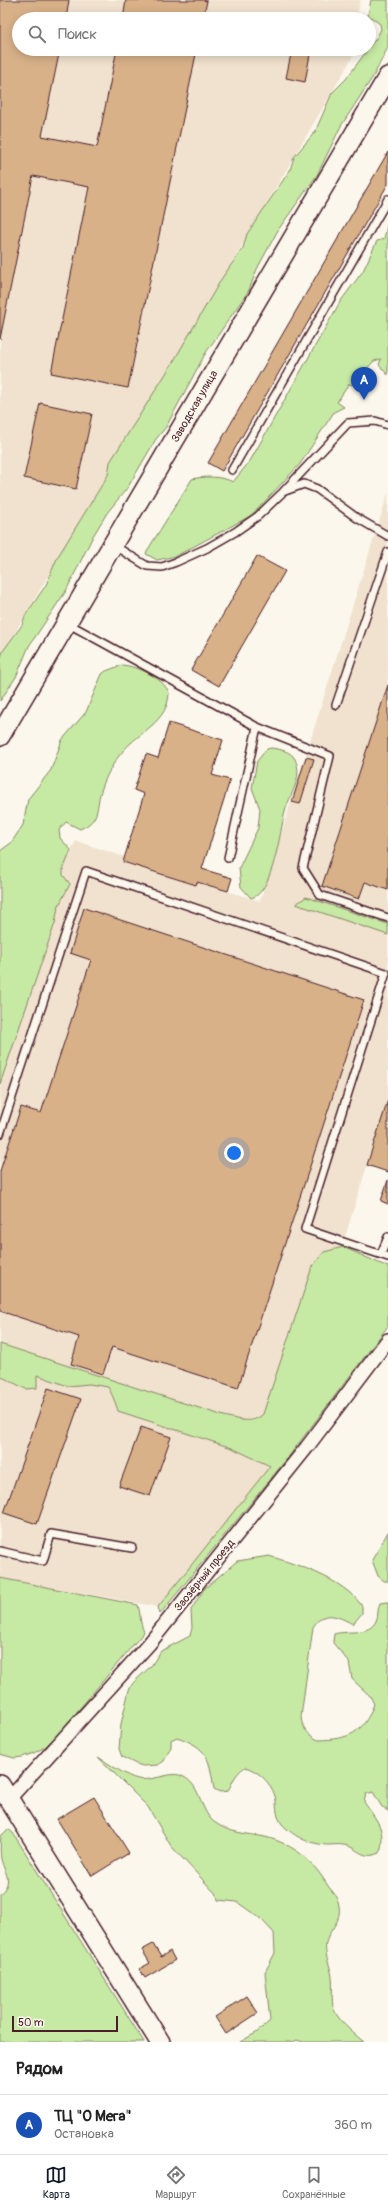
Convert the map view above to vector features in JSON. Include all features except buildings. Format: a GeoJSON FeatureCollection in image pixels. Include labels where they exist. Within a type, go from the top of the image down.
{"type":"FeatureCollection","features":[{"type":"Feature","properties":{"kind":"street","name":"Заводская улица"},"geometry":{"type":"LineString","coordinates":[[0,736],[388,76]]}},
{"type":"Feature","properties":{"kind":"street","name":"Заозёрный проезд"},"geometry":{"type":"LineString","coordinates":[[4,1792],[148,1644],[307,1447],[388,1340]]}},
{"type":"Feature","properties":{"kind":"street"},"geometry":{"type":"LineString","coordinates":[[4,1792],[160,2042]]}},
{"type":"Feature","properties":{"kind":"lane"},"geometry":{"type":"LineString","coordinates":[[232,470],[388,199]]}},
{"type":"Feature","properties":{"kind":"lane"},"geometry":{"type":"LineString","coordinates":[[113,545],[147,566],[162,566],[176,562],[235,532],[258,516],[283,492],[348,423],[375,421],[388,425]]}},
{"type":"Feature","properties":{"kind":"lane"},"geometry":{"type":"LineString","coordinates":[[283,492],[304,484],[317,489],[357,518],[388,536]]}},
{"type":"Feature","properties":{"kind":"lane"},"geometry":{"type":"LineString","coordinates":[[336,705],[388,552]]}},
{"type":"Feature","properties":{"kind":"lane"},"geometry":{"type":"LineString","coordinates":[[67,623],[257,727],[330,756],[303,868],[320,895],[388,918]]}},
{"type":"Feature","properties":{"kind":"lane"},"geometry":{"type":"LineString","coordinates":[[228,858],[257,727]]}},
{"type":"Feature","properties":{"kind":"lane"},"geometry":{"type":"LineString","coordinates":[[0,1134],[86,871],[386,973],[305,1229],[385,1255],[388,1236]]}},
{"type":"Feature","properties":{"kind":"lane"},"geometry":{"type":"LineString","coordinates":[[0,1551],[43,1561],[51,1534],[132,1548]]}},
{"type":"Feature","properties":{"kind":"shaded area"},"geometry":{"type":"Polygon","coordinates":[[[0,0],[360,0],[358,12],[12,12],[12,56],[352,56],[0,658],[0,0]]]}},
{"type":"Feature","properties":{"kind":"shaded area"},"geometry":{"type":"Polygon","coordinates":[[[388,493],[388,1172],[367,1166],[277,1455],[270,1466],[158,1607],[0,1578],[0,971],[76,841],[125,857],[123,862],[196,885],[197,882],[260,901],[388,493]]]}},
{"type":"Feature","properties":{"kind":"green space"},"geometry":{"type":"Polygon","coordinates":[[[371,0],[388,0],[388,47],[374,75],[341,126],[317,175],[278,230],[257,269],[249,290],[205,354],[166,427],[156,439],[128,487],[107,513],[93,536],[66,591],[29,646],[16,677],[0,701],[0,661],[3,651],[22,625],[25,616],[46,585],[57,558],[108,475],[110,462],[172,364],[222,278],[243,248],[247,234],[290,170],[294,157],[315,132],[332,93],[346,79],[363,56],[376,56],[376,38],[381,29],[380,24],[376,21],[376,12],[369,12],[371,0]]]}},
{"type":"Feature","properties":{"kind":"green space"},"geometry":{"type":"Polygon","coordinates":[[[388,221],[388,375],[379,365],[381,359],[374,361],[352,385],[349,384],[337,402],[344,407],[334,412],[300,464],[252,515],[176,556],[157,560],[146,554],[192,479],[213,477],[233,482],[250,461],[340,302],[363,271],[377,241],[384,239],[388,221]]]}},
{"type":"Feature","properties":{"kind":"green space"},"geometry":{"type":"Polygon","coordinates":[[[122,665],[142,670],[162,682],[169,693],[167,703],[164,711],[158,719],[130,744],[113,764],[104,783],[97,812],[92,821],[80,829],[66,822],[59,830],[60,838],[71,850],[63,870],[63,875],[70,884],[58,907],[55,923],[0,1084],[0,851],[11,843],[23,825],[28,799],[51,770],[62,740],[86,712],[102,674],[122,665]]]}},
{"type":"Feature","properties":{"kind":"green space"},"geometry":{"type":"Polygon","coordinates":[[[271,748],[291,754],[295,759],[298,773],[295,786],[285,812],[270,874],[259,894],[251,898],[241,887],[239,868],[258,828],[260,809],[252,788],[257,761],[267,749],[271,748]]]}},
{"type":"Feature","properties":{"kind":"green space"},"geometry":{"type":"Polygon","coordinates":[[[306,897],[388,924],[388,935],[296,904],[306,897]]]}},
{"type":"Feature","properties":{"kind":"green space"},"geometry":{"type":"Polygon","coordinates":[[[343,1247],[388,1267],[388,1326],[286,1460],[160,1614],[158,1607],[270,1466],[232,1448],[118,1411],[108,1387],[89,1384],[68,1386],[37,1375],[37,1388],[26,1389],[0,1376],[0,1344],[224,1416],[239,1420],[254,1419],[263,1414],[312,1267],[324,1252],[343,1247]]]}},
{"type":"Feature","properties":{"kind":"green space"},"geometry":{"type":"Polygon","coordinates":[[[388,1532],[388,1581],[384,1581],[378,1576],[372,1560],[388,1532]]]}},
{"type":"Feature","properties":{"kind":"green space"},"geometry":{"type":"Polygon","coordinates":[[[269,1556],[320,1574],[344,1588],[354,1596],[362,1606],[362,1613],[353,1624],[336,1617],[326,1616],[317,1621],[313,1627],[301,1717],[306,1731],[318,1740],[338,1738],[354,1733],[360,1728],[370,1714],[374,1704],[370,1696],[352,1679],[349,1662],[333,1643],[334,1634],[357,1632],[368,1629],[373,1626],[376,1621],[380,1603],[388,1602],[388,1811],[382,1807],[373,1792],[366,1794],[364,1802],[379,1825],[381,1831],[382,1844],[380,1853],[374,1855],[364,1855],[348,1846],[318,1844],[297,1836],[280,1822],[277,1813],[275,1795],[269,1784],[260,1775],[245,1767],[239,1772],[228,1791],[220,1792],[214,1789],[208,1761],[205,1755],[195,1745],[177,1737],[171,1740],[171,1747],[164,1761],[158,1765],[143,1766],[136,1764],[122,1757],[119,1749],[121,1724],[129,1690],[133,1683],[151,1666],[161,1651],[190,1636],[192,1628],[191,1610],[204,1589],[237,1561],[269,1556]]]}},
{"type":"Feature","properties":{"kind":"green space"},"geometry":{"type":"Polygon","coordinates":[[[0,1578],[138,1605],[144,1632],[60,1732],[45,1747],[34,1753],[14,1758],[0,1754],[0,1578]]]}},
{"type":"Feature","properties":{"kind":"green space"},"geometry":{"type":"Polygon","coordinates":[[[98,1757],[123,1773],[138,1779],[143,1780],[175,1774],[186,1778],[192,1783],[205,1810],[214,1822],[232,1831],[265,1837],[285,1844],[309,1861],[337,1898],[339,1906],[338,1918],[326,1943],[326,1954],[332,1976],[332,1998],[334,2011],[341,2021],[364,2042],[303,2042],[297,2040],[293,2042],[240,2042],[256,2033],[270,2021],[265,1972],[275,1953],[274,1933],[261,1919],[237,1902],[218,1900],[217,1895],[171,1846],[148,1807],[98,1757]]]}},
{"type":"Feature","properties":{"kind":"green space"},"geometry":{"type":"Polygon","coordinates":[[[8,1829],[13,1833],[144,2042],[0,2042],[0,1894],[7,1885],[8,1881],[1,1859],[0,1845],[1,1836],[8,1829]]]}},
{"type":"Feature","properties":{"kind":"place","name":"ТЦ \"О Мега\""},"geometry":{"type":"Point","coordinates":[364,400]}}]}
